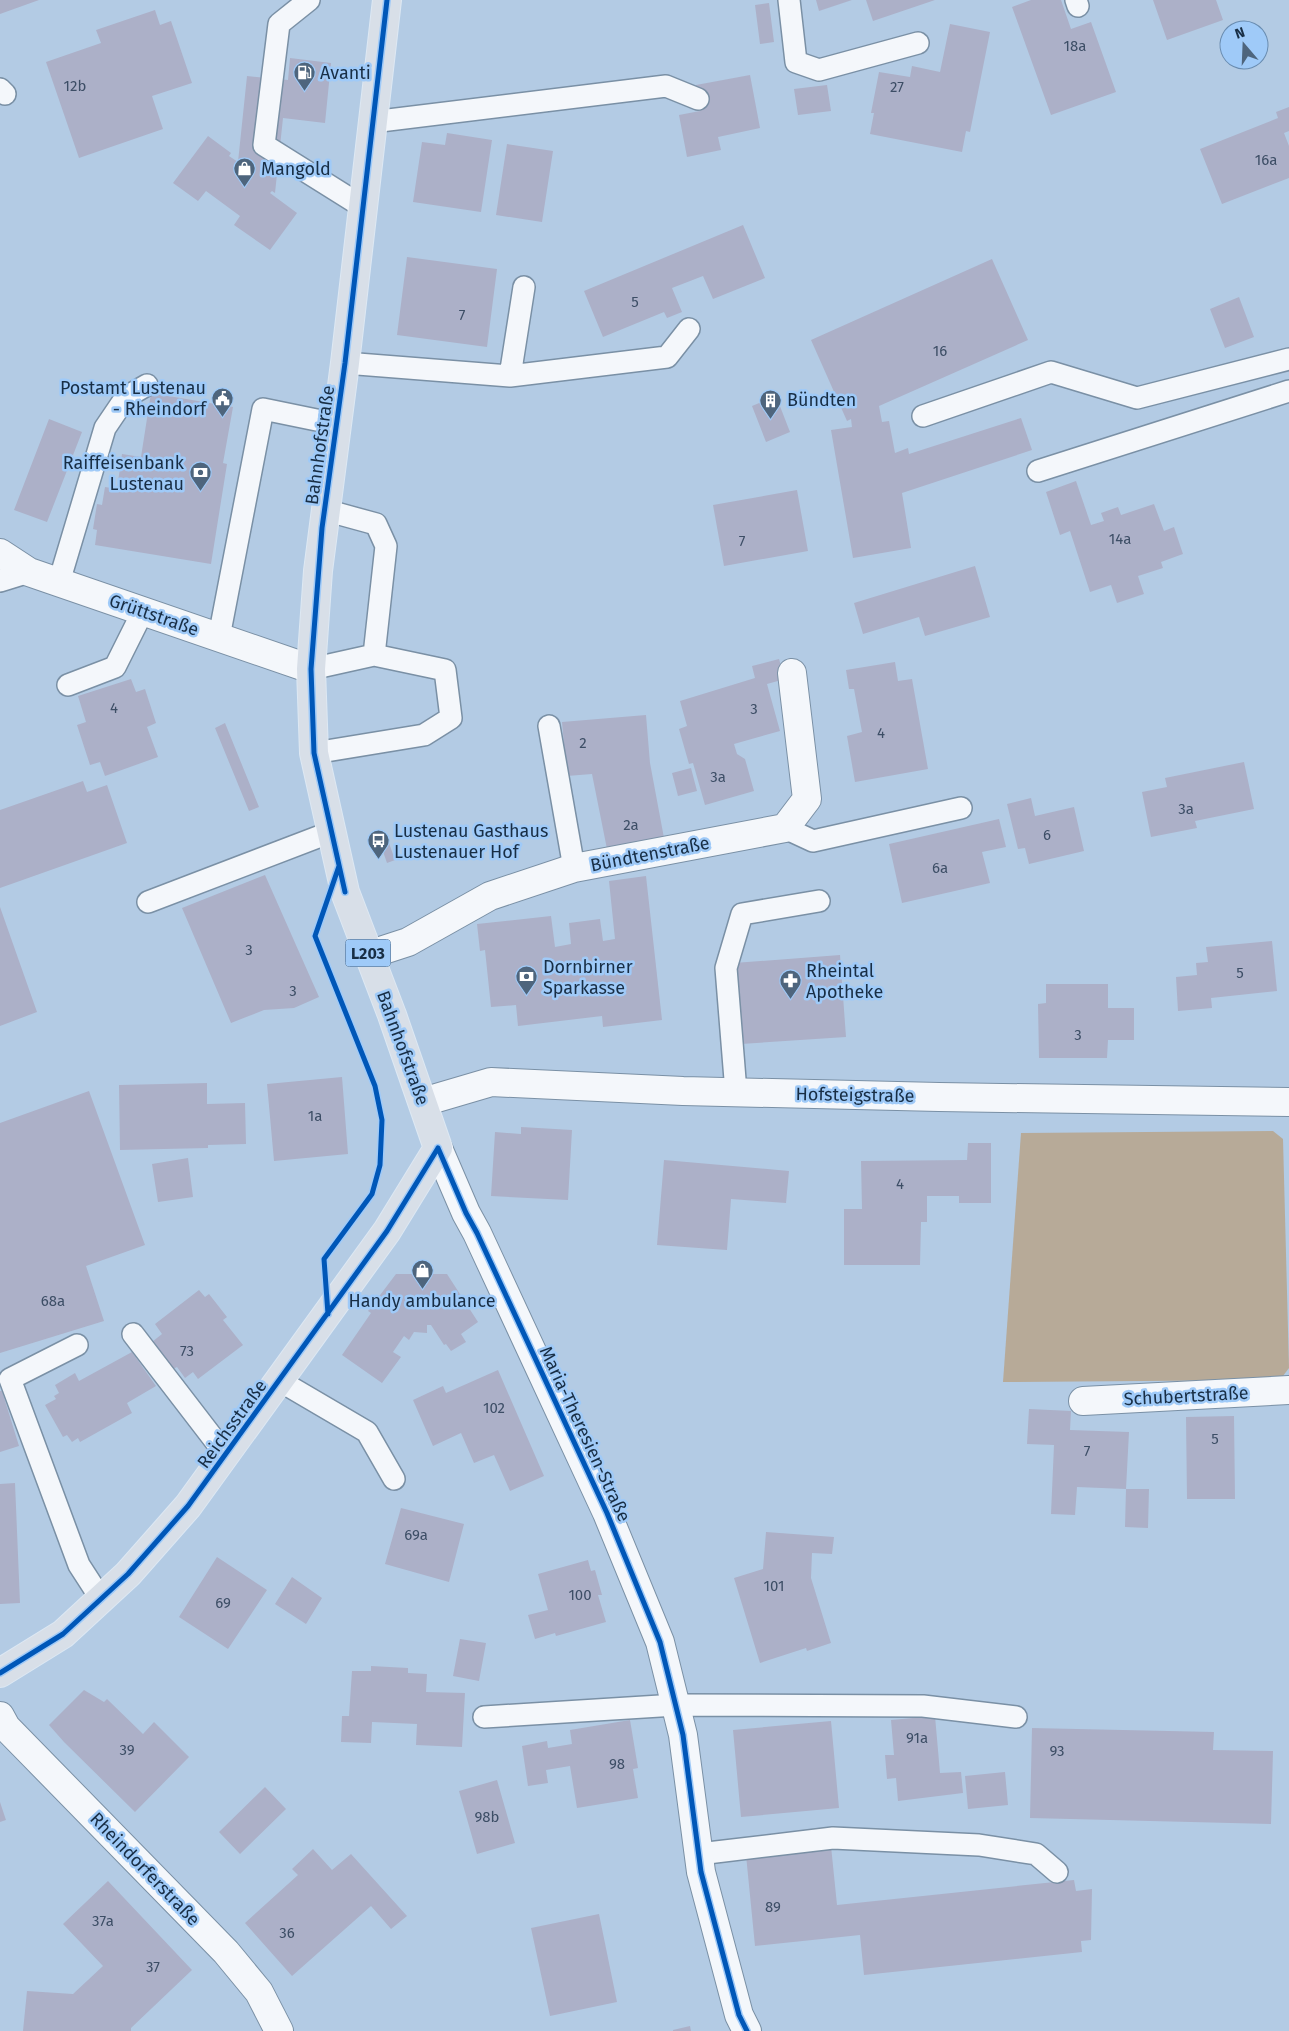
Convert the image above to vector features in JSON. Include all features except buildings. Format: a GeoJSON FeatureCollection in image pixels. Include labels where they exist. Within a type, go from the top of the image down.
{"type":"FeatureCollection","features":[{"type":"Feature","properties":{"kind":"main road","name":"Bahnhofstraße"},"geometry":{"type":"LineString","coordinates":[[387,0],[345,363],[318,571],[311,669],[314,752],[345,892],[424,1102],[438,1148]]}},
{"type":"Feature","properties":{"kind":"main road","name":"Reichsstraße"},"geometry":{"type":"LineString","coordinates":[[0,1673],[63,1634],[128,1574],[188,1506],[387,1231],[438,1148]]}},
{"type":"Feature","properties":{"kind":"street","name":"Grüttstraße"},"geometry":{"type":"LineString","coordinates":[[0,553],[29,572],[311,669]]}},
{"type":"Feature","properties":{"kind":"street"},"geometry":{"type":"LineString","coordinates":[[786,828],[807,799],[792,673]]}},
{"type":"Feature","properties":{"kind":"street","name":"Bündtenstraße"},"geometry":{"type":"LineString","coordinates":[[368,955],[408,942],[490,896],[574,868],[786,828]]}},
{"type":"Feature","properties":{"kind":"street","name":"Hofsteigstraße"},"geometry":{"type":"LineString","coordinates":[[424,1102],[491,1082],[736,1092],[1013,1099],[1289,1102]]}},
{"type":"Feature","properties":{"kind":"street","name":"Maria-Theresien-Straße"},"geometry":{"type":"LineString","coordinates":[[438,1148],[466,1213],[607,1513],[660,1642],[683,1735],[701,1872],[739,2015],[748,2031]]}},
{"type":"Feature","properties":{"kind":"street","name":"Schubertstraße"},"geometry":{"type":"LineString","coordinates":[[1083,1401],[1289,1390]]}},
{"type":"Feature","properties":{"kind":"street","name":"Rheindorferstraße"},"geometry":{"type":"LineString","coordinates":[[0,1716],[6,1727],[226,1952],[259,1992],[280,2031]]}},
{"type":"Feature","properties":{"kind":"lane"},"geometry":{"type":"LineString","coordinates":[[309,0],[279,24],[264,144],[363,207]]}},
{"type":"Feature","properties":{"kind":"lane"},"geometry":{"type":"LineString","coordinates":[[789,0],[796,62],[819,70],[918,43]]}},
{"type":"Feature","properties":{"kind":"lane"},"geometry":{"type":"LineString","coordinates":[[372,122],[666,86],[698,99]]}},
{"type":"Feature","properties":{"kind":"lane"},"geometry":{"type":"LineString","coordinates":[[510,376],[524,287]]}},
{"type":"Feature","properties":{"kind":"lane"},"geometry":{"type":"LineString","coordinates":[[345,363],[510,376],[666,357],[689,329]]}},
{"type":"Feature","properties":{"kind":"lane"},"geometry":{"type":"LineString","coordinates":[[923,416],[1051,372],[1136,398],[1289,359]]}},
{"type":"Feature","properties":{"kind":"lane"},"geometry":{"type":"LineString","coordinates":[[59,582],[105,428],[126,397],[148,385]]}},
{"type":"Feature","properties":{"kind":"lane"},"geometry":{"type":"LineString","coordinates":[[1038,471],[1289,391]]}},
{"type":"Feature","properties":{"kind":"lane"},"geometry":{"type":"LineString","coordinates":[[218,637],[263,409],[336,424]]}},
{"type":"Feature","properties":{"kind":"lane"},"geometry":{"type":"LineString","coordinates":[[325,510],[376,524],[386,546],[374,655]]}},
{"type":"Feature","properties":{"kind":"lane"},"geometry":{"type":"LineString","coordinates":[[0,581],[29,572]]}},
{"type":"Feature","properties":{"kind":"lane"},"geometry":{"type":"LineString","coordinates":[[68,685],[115,667],[142,611]]}},
{"type":"Feature","properties":{"kind":"lane"},"geometry":{"type":"LineString","coordinates":[[311,669],[374,655],[445,670],[451,718],[424,735],[314,752]]}},
{"type":"Feature","properties":{"kind":"lane"},"geometry":{"type":"LineString","coordinates":[[549,726],[574,868]]}},
{"type":"Feature","properties":{"kind":"lane"},"geometry":{"type":"LineString","coordinates":[[786,828],[813,841],[962,808]]}},
{"type":"Feature","properties":{"kind":"lane"},"geometry":{"type":"LineString","coordinates":[[149,903],[331,832]]}},
{"type":"Feature","properties":{"kind":"lane"},"geometry":{"type":"LineString","coordinates":[[736,1092],[726,968],[742,914],[818,901]]}},
{"type":"Feature","properties":{"kind":"lane"},"geometry":{"type":"LineString","coordinates":[[133,1334],[226,1455]]}},
{"type":"Feature","properties":{"kind":"lane"},"geometry":{"type":"LineString","coordinates":[[77,1345],[10,1379],[79,1565],[101,1599]]}},
{"type":"Feature","properties":{"kind":"lane"},"geometry":{"type":"LineString","coordinates":[[280,1381],[367,1432],[394,1479]]}},
{"type":"Feature","properties":{"kind":"lane"},"geometry":{"type":"LineString","coordinates":[[484,1717],[676,1705],[923,1706],[1016,1717]]}},
{"type":"Feature","properties":{"kind":"lane"},"geometry":{"type":"LineString","coordinates":[[699,1854],[833,1838],[979,1845],[1036,1854],[1057,1872]]}},
{"type":"Feature","properties":{"kind":"shaded area"},"geometry":{"type":"Polygon","coordinates":[[[1273,1131],[1283,1139],[1289,1368],[1280,1380],[1003,1382],[1021,1133],[1273,1131]]]}},
{"type":"Feature","properties":{"kind":"cycle path"},"geometry":{"type":"LineString","coordinates":[[345,892],[314,753],[311,669],[322,528],[345,363],[387,0]]}},
{"type":"Feature","properties":{"kind":"cycle path"},"geometry":{"type":"LineString","coordinates":[[328,1314],[324,1259],[372,1194],[380,1165],[382,1120],[375,1086],[315,936],[339,866]]}},
{"type":"Feature","properties":{"kind":"cycle path"},"geometry":{"type":"LineString","coordinates":[[438,1148],[466,1213],[607,1513],[660,1642],[683,1735],[701,1872],[739,2015],[747,2031]]}},
{"type":"Feature","properties":{"kind":"cycle path"},"geometry":{"type":"LineString","coordinates":[[0,1673],[63,1634],[128,1574],[188,1506],[387,1231],[438,1148]]}},
{"type":"Feature","properties":{"kind":"place","name":"Avanti"},"geometry":{"type":"Point","coordinates":[304,92]}},
{"type":"Feature","properties":{"kind":"place","name":"Mangold"},"geometry":{"type":"Point","coordinates":[245,188]}},
{"type":"Feature","properties":{"kind":"place","name":"Postamt Lustenau - Rheindorf"},"geometry":{"type":"Point","coordinates":[222,417]}},
{"type":"Feature","properties":{"kind":"place","name":"Bündten"},"geometry":{"type":"Point","coordinates":[771,419]}},
{"type":"Feature","properties":{"kind":"place","name":"Raiffeisenbank Lustenau"},"geometry":{"type":"Point","coordinates":[200,492]}},
{"type":"Feature","properties":{"kind":"place","name":"Lustenau Gasthaus Lustenauer Hof"},"geometry":{"type":"Point","coordinates":[378,860]}},
{"type":"Feature","properties":{"kind":"place","name":"Dornbirner Sparkasse"},"geometry":{"type":"Point","coordinates":[527,996]}},
{"type":"Feature","properties":{"kind":"place","name":"Rheintal Apotheke"},"geometry":{"type":"Point","coordinates":[790,1000]}},
{"type":"Feature","properties":{"kind":"place","name":"Handy ambulance"},"geometry":{"type":"Point","coordinates":[422,1290]}}]}
